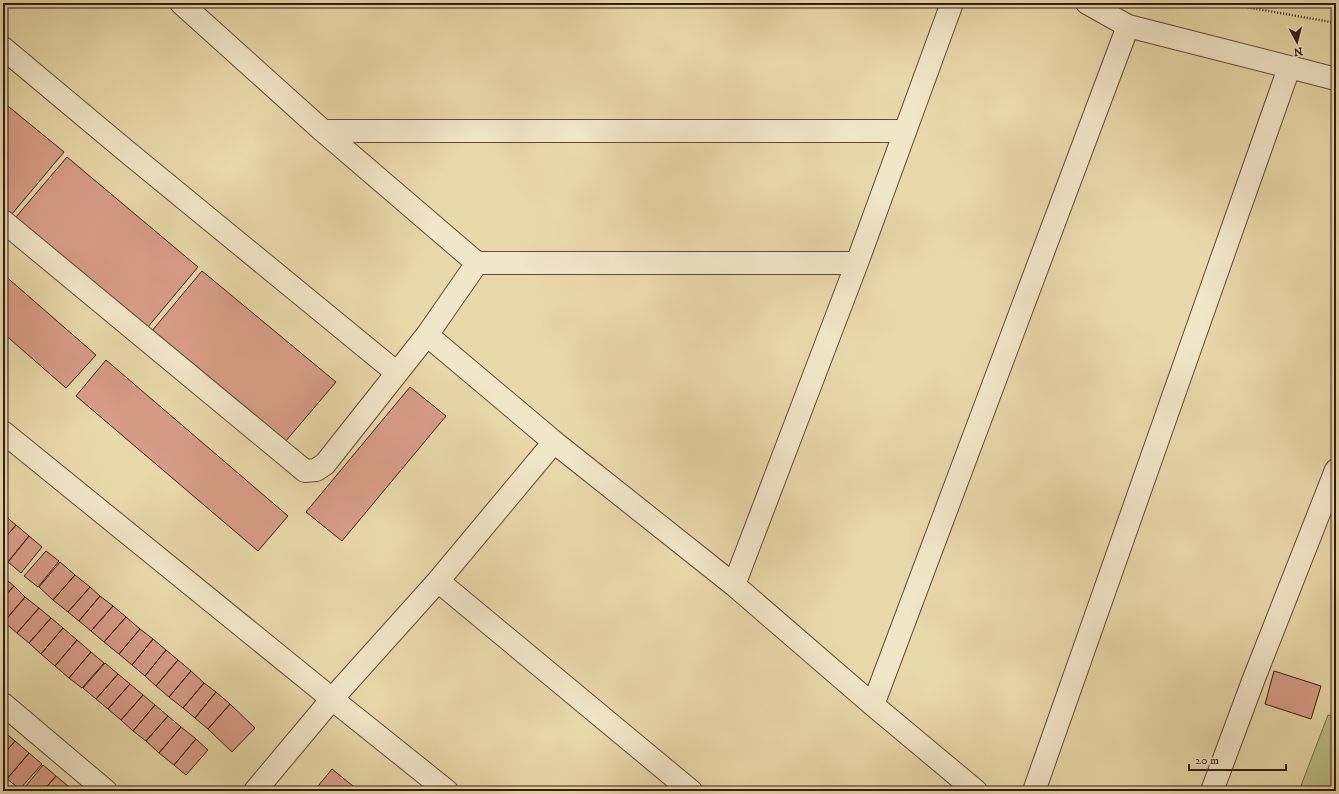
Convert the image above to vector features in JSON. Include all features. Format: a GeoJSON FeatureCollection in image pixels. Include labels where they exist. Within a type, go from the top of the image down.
{"type":"FeatureCollection","features":[{"type":"Feature","properties":{"kind":"street"},"geometry":{"type":"LineString","coordinates":[[182,3],[322,131],[477,263],[857,263]]}},
{"type":"Feature","properties":{"kind":"street"},"geometry":{"type":"LineString","coordinates":[[734,585],[857,263],[952,3]]}},
{"type":"Feature","properties":{"kind":"street"},"geometry":{"type":"LineString","coordinates":[[1087,3],[1128,26],[1336,79]]}},
{"type":"Feature","properties":{"kind":"street"},"geometry":{"type":"LineString","coordinates":[[873,705],[1128,26]]}},
{"type":"Feature","properties":{"kind":"street"},"geometry":{"type":"LineString","coordinates":[[3,48],[397,374]]}},
{"type":"Feature","properties":{"kind":"street"},"geometry":{"type":"LineString","coordinates":[[1034,791],[1289,68]]}},
{"type":"Feature","properties":{"kind":"street"},"geometry":{"type":"LineString","coordinates":[[322,131],[904,131]]}},
{"type":"Feature","properties":{"kind":"street"},"geometry":{"type":"LineString","coordinates":[[3,221],[305,470],[316,470],[325,464],[427,335],[477,263]]}},
{"type":"Feature","properties":{"kind":"street"},"geometry":{"type":"LineString","coordinates":[[427,335],[554,442],[734,585],[873,705],[976,791]]}},
{"type":"Feature","properties":{"kind":"street"},"geometry":{"type":"LineString","coordinates":[[3,432],[332,700],[447,791]]}},
{"type":"Feature","properties":{"kind":"street"},"geometry":{"type":"LineString","coordinates":[[255,791],[332,700],[438,581],[554,442]]}},
{"type":"Feature","properties":{"kind":"street"},"geometry":{"type":"LineString","coordinates":[[1212,791],[1336,470]]}},
{"type":"Feature","properties":{"kind":"street"},"geometry":{"type":"LineString","coordinates":[[438,581],[691,791]]}},
{"type":"Feature","properties":{"kind":"street"},"geometry":{"type":"LineString","coordinates":[[3,704],[106,791]]}},
{"type":"Feature","properties":{"kind":"path"},"geometry":{"type":"LineString","coordinates":[[1224,3],[1336,24]]}},
{"type":"Feature","properties":{"kind":"green space"},"geometry":{"type":"Polygon","coordinates":[[[1328,715],[1336,717],[1336,791],[1299,791],[1328,715]]]}},
{"type":"Feature","properties":{"kind":"building"},"geometry":{"type":"Polygon","coordinates":[[[3,102],[64,152],[7,220],[3,217],[3,102]]]}},
{"type":"Feature","properties":{"kind":"building"},"geometry":{"type":"Polygon","coordinates":[[[67,157],[198,267],[142,334],[10,224],[67,157]]]}},
{"type":"Feature","properties":{"kind":"building"},"geometry":{"type":"Polygon","coordinates":[[[202,271],[336,382],[279,449],[146,338],[202,271]]]}},
{"type":"Feature","properties":{"kind":"building"},"geometry":{"type":"Polygon","coordinates":[[[3,274],[96,355],[66,388],[3,333],[3,274]]]}},
{"type":"Feature","properties":{"kind":"building"},"geometry":{"type":"Polygon","coordinates":[[[106,360],[288,516],[258,551],[76,396],[106,360]]]}},
{"type":"Feature","properties":{"kind":"building"},"geometry":{"type":"Polygon","coordinates":[[[410,387],[446,416],[342,541],[306,512],[410,387]]]}},
{"type":"Feature","properties":{"kind":"building"},"geometry":{"type":"Polygon","coordinates":[[[4,515],[16,525],[3,540],[3,516],[4,515]]]}},
{"type":"Feature","properties":{"kind":"building"},"geometry":{"type":"Polygon","coordinates":[[[16,525],[29,536],[8,562],[3,558],[3,540],[16,525]]]}},
{"type":"Feature","properties":{"kind":"building"},"geometry":{"type":"Polygon","coordinates":[[[29,536],[42,547],[21,573],[8,562],[29,536]]]}},
{"type":"Feature","properties":{"kind":"building"},"geometry":{"type":"Polygon","coordinates":[[[46,551],[59,561],[38,587],[24,576],[46,551]]]}},
{"type":"Feature","properties":{"kind":"building"},"geometry":{"type":"Polygon","coordinates":[[[60,562],[75,575],[53,600],[39,587],[60,562]]]}},
{"type":"Feature","properties":{"kind":"building"},"geometry":{"type":"Polygon","coordinates":[[[75,575],[90,587],[68,612],[53,600],[75,575]]]}},
{"type":"Feature","properties":{"kind":"building"},"geometry":{"type":"Polygon","coordinates":[[[3,577],[14,586],[3,598],[3,577]]]}},
{"type":"Feature","properties":{"kind":"building"},"geometry":{"type":"Polygon","coordinates":[[[14,586],[25,597],[4,622],[3,598],[14,586]]]}},
{"type":"Feature","properties":{"kind":"building"},"geometry":{"type":"Polygon","coordinates":[[[90,587],[100,596],[79,621],[68,612],[90,587]]]}},
{"type":"Feature","properties":{"kind":"building"},"geometry":{"type":"Polygon","coordinates":[[[100,596],[113,606],[91,631],[79,621],[100,596]]]}},
{"type":"Feature","properties":{"kind":"building"},"geometry":{"type":"Polygon","coordinates":[[[25,597],[39,608],[17,633],[4,622],[25,597]]]}},
{"type":"Feature","properties":{"kind":"building"},"geometry":{"type":"Polygon","coordinates":[[[113,606],[126,617],[104,642],[91,631],[113,606]]]}},
{"type":"Feature","properties":{"kind":"building"},"geometry":{"type":"Polygon","coordinates":[[[39,608],[51,618],[29,643],[17,633],[39,608]]]}},
{"type":"Feature","properties":{"kind":"building"},"geometry":{"type":"Polygon","coordinates":[[[126,617],[140,629],[119,654],[104,642],[126,617]]]}},
{"type":"Feature","properties":{"kind":"building"},"geometry":{"type":"Polygon","coordinates":[[[51,618],[63,628],[41,654],[29,643],[51,618]]]}},
{"type":"Feature","properties":{"kind":"building"},"geometry":{"type":"Polygon","coordinates":[[[63,628],[77,640],[55,666],[41,654],[63,628]]]}},
{"type":"Feature","properties":{"kind":"building"},"geometry":{"type":"Polygon","coordinates":[[[140,629],[153,639],[132,665],[119,654],[140,629]]]}},
{"type":"Feature","properties":{"kind":"building"},"geometry":{"type":"Polygon","coordinates":[[[153,639],[166,650],[145,676],[132,665],[153,639]]]}},
{"type":"Feature","properties":{"kind":"building"},"geometry":{"type":"Polygon","coordinates":[[[77,640],[91,652],[69,678],[55,666],[77,640]]]}},
{"type":"Feature","properties":{"kind":"building"},"geometry":{"type":"Polygon","coordinates":[[[166,650],[178,660],[156,686],[145,676],[166,650]]]}},
{"type":"Feature","properties":{"kind":"building"},"geometry":{"type":"Polygon","coordinates":[[[91,652],[104,663],[82,688],[69,678],[91,652]]]}},
{"type":"Feature","properties":{"kind":"building"},"geometry":{"type":"Polygon","coordinates":[[[178,660],[191,671],[169,697],[156,686],[178,660]]]}},
{"type":"Feature","properties":{"kind":"building"},"geometry":{"type":"Polygon","coordinates":[[[105,663],[118,674],[96,699],[83,688],[105,663]]]}},
{"type":"Feature","properties":{"kind":"building"},"geometry":{"type":"Polygon","coordinates":[[[191,671],[204,683],[183,708],[169,697],[191,671]]]}},
{"type":"Feature","properties":{"kind":"building"},"geometry":{"type":"Polygon","coordinates":[[[1274,671],[1321,686],[1311,719],[1265,704],[1274,671]]]}},
{"type":"Feature","properties":{"kind":"building"},"geometry":{"type":"Polygon","coordinates":[[[118,674],[130,684],[108,709],[96,699],[118,674]]]}},
{"type":"Feature","properties":{"kind":"building"},"geometry":{"type":"Polygon","coordinates":[[[204,683],[216,692],[195,718],[183,708],[204,683]]]}},
{"type":"Feature","properties":{"kind":"building"},"geometry":{"type":"Polygon","coordinates":[[[130,684],[143,695],[121,720],[108,709],[130,684]]]}},
{"type":"Feature","properties":{"kind":"building"},"geometry":{"type":"Polygon","coordinates":[[[216,692],[230,704],[208,729],[195,718],[216,692]]]}},
{"type":"Feature","properties":{"kind":"building"},"geometry":{"type":"Polygon","coordinates":[[[143,695],[155,705],[133,731],[121,720],[143,695]]]}},
{"type":"Feature","properties":{"kind":"building"},"geometry":{"type":"Polygon","coordinates":[[[230,704],[255,728],[232,752],[208,729],[230,704]]]}},
{"type":"Feature","properties":{"kind":"building"},"geometry":{"type":"Polygon","coordinates":[[[155,705],[168,716],[146,741],[133,731],[155,705]]]}},
{"type":"Feature","properties":{"kind":"building"},"geometry":{"type":"Polygon","coordinates":[[[168,716],[181,727],[159,753],[146,741],[168,716]]]}},
{"type":"Feature","properties":{"kind":"building"},"geometry":{"type":"Polygon","coordinates":[[[181,727],[196,739],[174,765],[159,753],[181,727]]]}},
{"type":"Feature","properties":{"kind":"building"},"geometry":{"type":"Polygon","coordinates":[[[3,731],[15,741],[3,755],[3,731]]]}},
{"type":"Feature","properties":{"kind":"building"},"geometry":{"type":"Polygon","coordinates":[[[196,739],[208,750],[186,775],[174,765],[196,739]]]}},
{"type":"Feature","properties":{"kind":"building"},"geometry":{"type":"Polygon","coordinates":[[[15,741],[29,753],[7,779],[3,775],[3,755],[15,741]]]}},
{"type":"Feature","properties":{"kind":"building"},"geometry":{"type":"Polygon","coordinates":[[[29,753],[42,764],[20,789],[7,779],[29,753]]]}},
{"type":"Feature","properties":{"kind":"building"},"geometry":{"type":"Polygon","coordinates":[[[43,765],[56,776],[43,791],[22,791],[43,765]]]}},
{"type":"Feature","properties":{"kind":"building"},"geometry":{"type":"Polygon","coordinates":[[[332,769],[359,791],[314,791],[332,769]]]}},
{"type":"Feature","properties":{"kind":"building"},"geometry":{"type":"Polygon","coordinates":[[[56,776],[68,786],[64,791],[43,791],[56,776]]]}},
{"type":"Feature","properties":{"kind":"building"},"geometry":{"type":"Polygon","coordinates":[[[3,783],[12,791],[3,791],[3,783]]]}},
{"type":"Feature","properties":{"kind":"building"},"geometry":{"type":"Polygon","coordinates":[[[68,786],[74,791],[64,791],[68,786]]]}}]}
